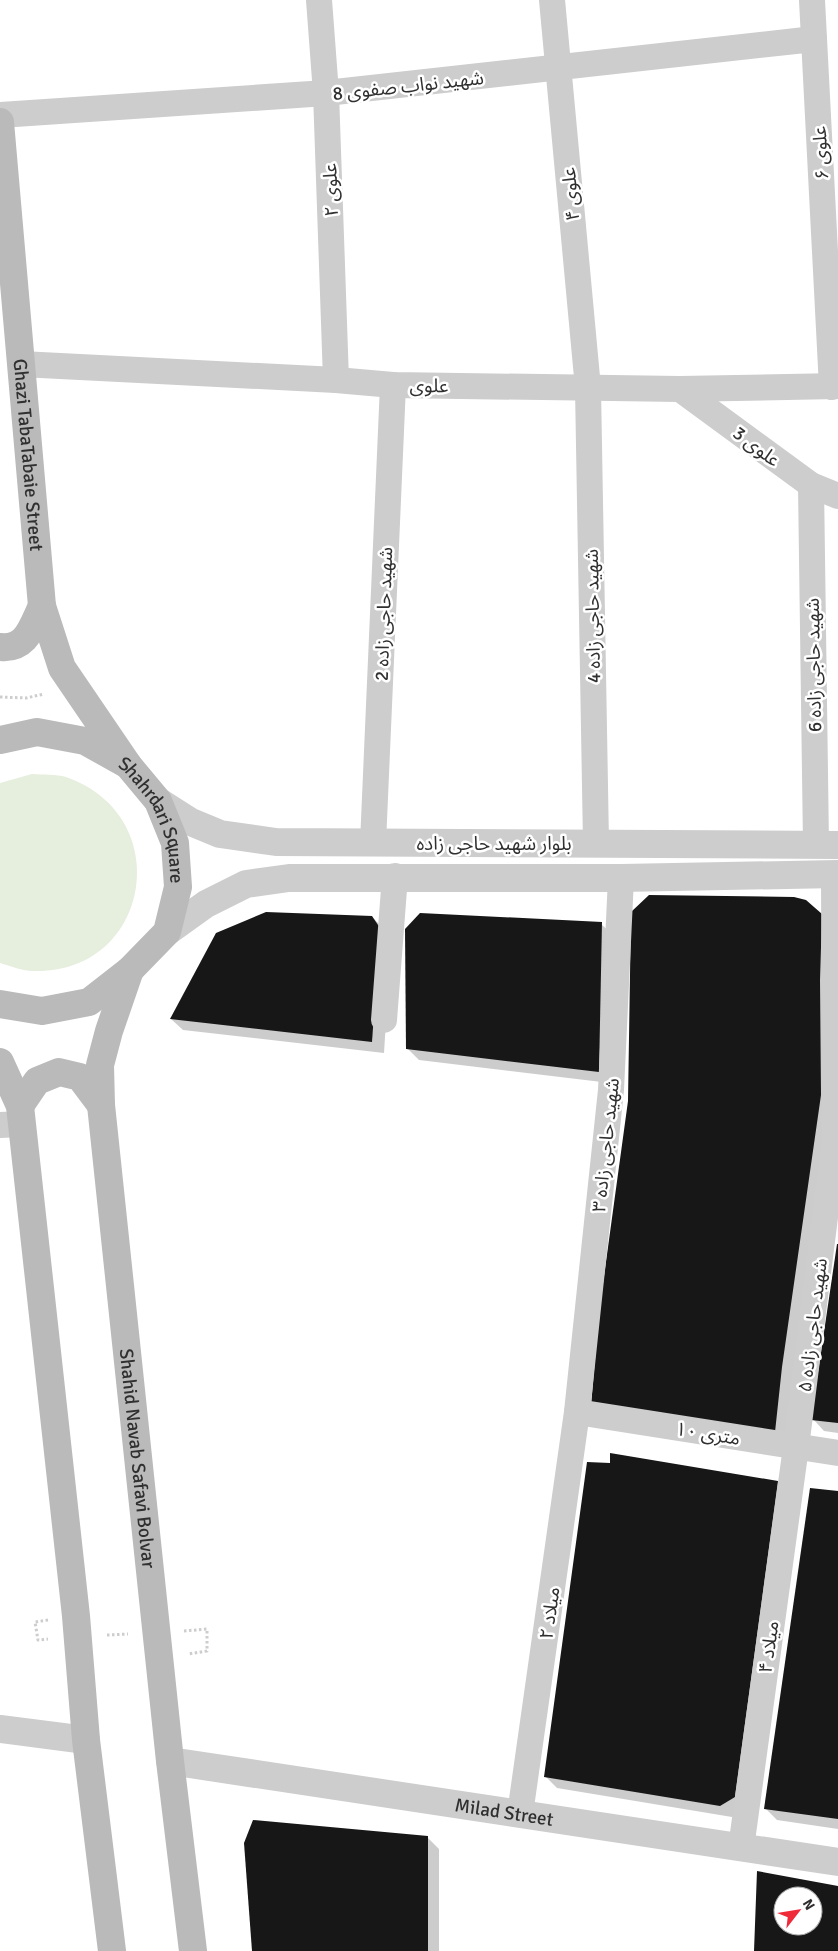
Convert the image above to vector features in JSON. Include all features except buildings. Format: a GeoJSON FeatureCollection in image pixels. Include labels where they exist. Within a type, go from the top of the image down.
{"type":"FeatureCollection","features":[{"type":"Feature","properties":{"kind":"main road","name":"Ghazi TabaTabaie Street"},"geometry":{"type":"LineString","coordinates":[[0,122],[42,606],[62,668],[128,764]]}},
{"type":"Feature","properties":{"kind":"main road"},"geometry":{"type":"LineString","coordinates":[[0,647],[8,648],[29,636],[42,606]]}},
{"type":"Feature","properties":{"kind":"main road","name":"Shahrdari Square"},"geometry":{"type":"LineString","coordinates":[[0,740],[37,732],[85,741],[128,764],[158,801],[175,843],[178,887],[167,932]]}},
{"type":"Feature","properties":{"kind":"main road"},"geometry":{"type":"LineString","coordinates":[[0,1004],[42,1011],[90,1002],[130,970],[167,932]]}},
{"type":"Feature","properties":{"kind":"main road","name":"Shahid Navab Safavi Bolvar"},"geometry":{"type":"LineString","coordinates":[[130,970],[109,1031],[100,1065],[101,1105],[170,1761],[193,1951]]}},
{"type":"Feature","properties":{"kind":"main road"},"geometry":{"type":"LineString","coordinates":[[0,1062],[14,1118],[76,1616],[86,1740],[112,1951]]}},
{"type":"Feature","properties":{"kind":"main road"},"geometry":{"type":"LineString","coordinates":[[14,1118],[37,1081],[59,1072],[80,1077],[101,1105]]}},
{"type":"Feature","properties":{"kind":"street","name":"علوی ۲"},"geometry":{"type":"LineString","coordinates":[[319,0],[326,94],[336,380]]}},
{"type":"Feature","properties":{"kind":"street","name":"علوی ۴"},"geometry":{"type":"LineString","coordinates":[[552,0],[588,388]]}},
{"type":"Feature","properties":{"kind":"street","name":"علوی ۶"},"geometry":{"type":"LineString","coordinates":[[812,0],[835,387]]}},
{"type":"Feature","properties":{"kind":"street","name":"شهید نواب صفوی 8"},"geometry":{"type":"LineString","coordinates":[[0,116],[326,94],[814,39]]}},
{"type":"Feature","properties":{"kind":"street","name":"علوی"},"geometry":{"type":"LineString","coordinates":[[21,364],[393,384],[680,389],[835,387]]}},
{"type":"Feature","properties":{"kind":"street","name":"شهید حاجی زاده 2"},"geometry":{"type":"LineString","coordinates":[[373,843],[393,384]]}},
{"type":"Feature","properties":{"kind":"street","name":"شهید حاجی زاده 4"},"geometry":{"type":"LineString","coordinates":[[588,388],[596,843]]}},
{"type":"Feature","properties":{"kind":"street","name":"علوی 3"},"geometry":{"type":"LineString","coordinates":[[680,389],[811,485],[838,496]]}},
{"type":"Feature","properties":{"kind":"street","name":"شهید حاجی زاده 6"},"geometry":{"type":"LineString","coordinates":[[811,485],[827,845]]}},
{"type":"Feature","properties":{"kind":"street","name":"بلوار شهید حاجی زاده"},"geometry":{"type":"LineString","coordinates":[[158,801],[192,822],[220,834],[276,842],[827,845]]}},
{"type":"Feature","properties":{"kind":"street","name":"بلوار شهید حاجی زاده"},"geometry":{"type":"LineString","coordinates":[[167,932],[206,904],[246,884],[289,878],[395,876],[621,878],[836,874]]}},
{"type":"Feature","properties":{"kind":"street","name":"شهید حاجی زاده ۵"},"geometry":{"type":"LineString","coordinates":[[796,1447],[835,1138],[836,874]]}},
{"type":"Feature","properties":{"kind":"street"},"geometry":{"type":"LineString","coordinates":[[384,1020],[395,876]]}},
{"type":"Feature","properties":{"kind":"street","name":"شهید حاجی زاده ۳"},"geometry":{"type":"LineString","coordinates":[[577,1412],[611,1090],[621,878]]}},
{"type":"Feature","properties":{"kind":"street","name":"۱۰ متری"},"geometry":{"type":"LineString","coordinates":[[577,1412],[838,1453]]}},
{"type":"Feature","properties":{"kind":"street","name":"میلاد ۲"},"geometry":{"type":"LineString","coordinates":[[520,1814],[577,1412]]}},
{"type":"Feature","properties":{"kind":"street","name":"میلاد ۴"},"geometry":{"type":"LineString","coordinates":[[741,1848],[796,1447]]}},
{"type":"Feature","properties":{"kind":"street"},"geometry":{"type":"LineString","coordinates":[[0,1729],[86,1740]]}},
{"type":"Feature","properties":{"kind":"street","name":"Milad Street"},"geometry":{"type":"LineString","coordinates":[[170,1761],[838,1862]]}},
{"type":"Feature","properties":{"kind":"path"},"geometry":{"type":"LineString","coordinates":[[0,697],[26,698],[74,686]]}},
{"type":"Feature","properties":{"kind":"path"},"geometry":{"type":"LineString","coordinates":[[35,1622],[38,1640],[58,1638]]}},
{"type":"Feature","properties":{"kind":"path"},"geometry":{"type":"LineString","coordinates":[[177,1631],[207,1629],[207,1651]]}},
{"type":"Feature","properties":{"kind":"path"},"geometry":{"type":"LineString","coordinates":[[98,1636],[138,1634]]}},
{"type":"Feature","properties":{"kind":"green space"},"geometry":{"type":"Polygon","coordinates":[[[32,774],[66,777],[102,797],[125,824],[136,857],[136,890],[125,922],[104,948],[73,965],[33,971],[0,963],[0,783],[32,774]]]}}]}
